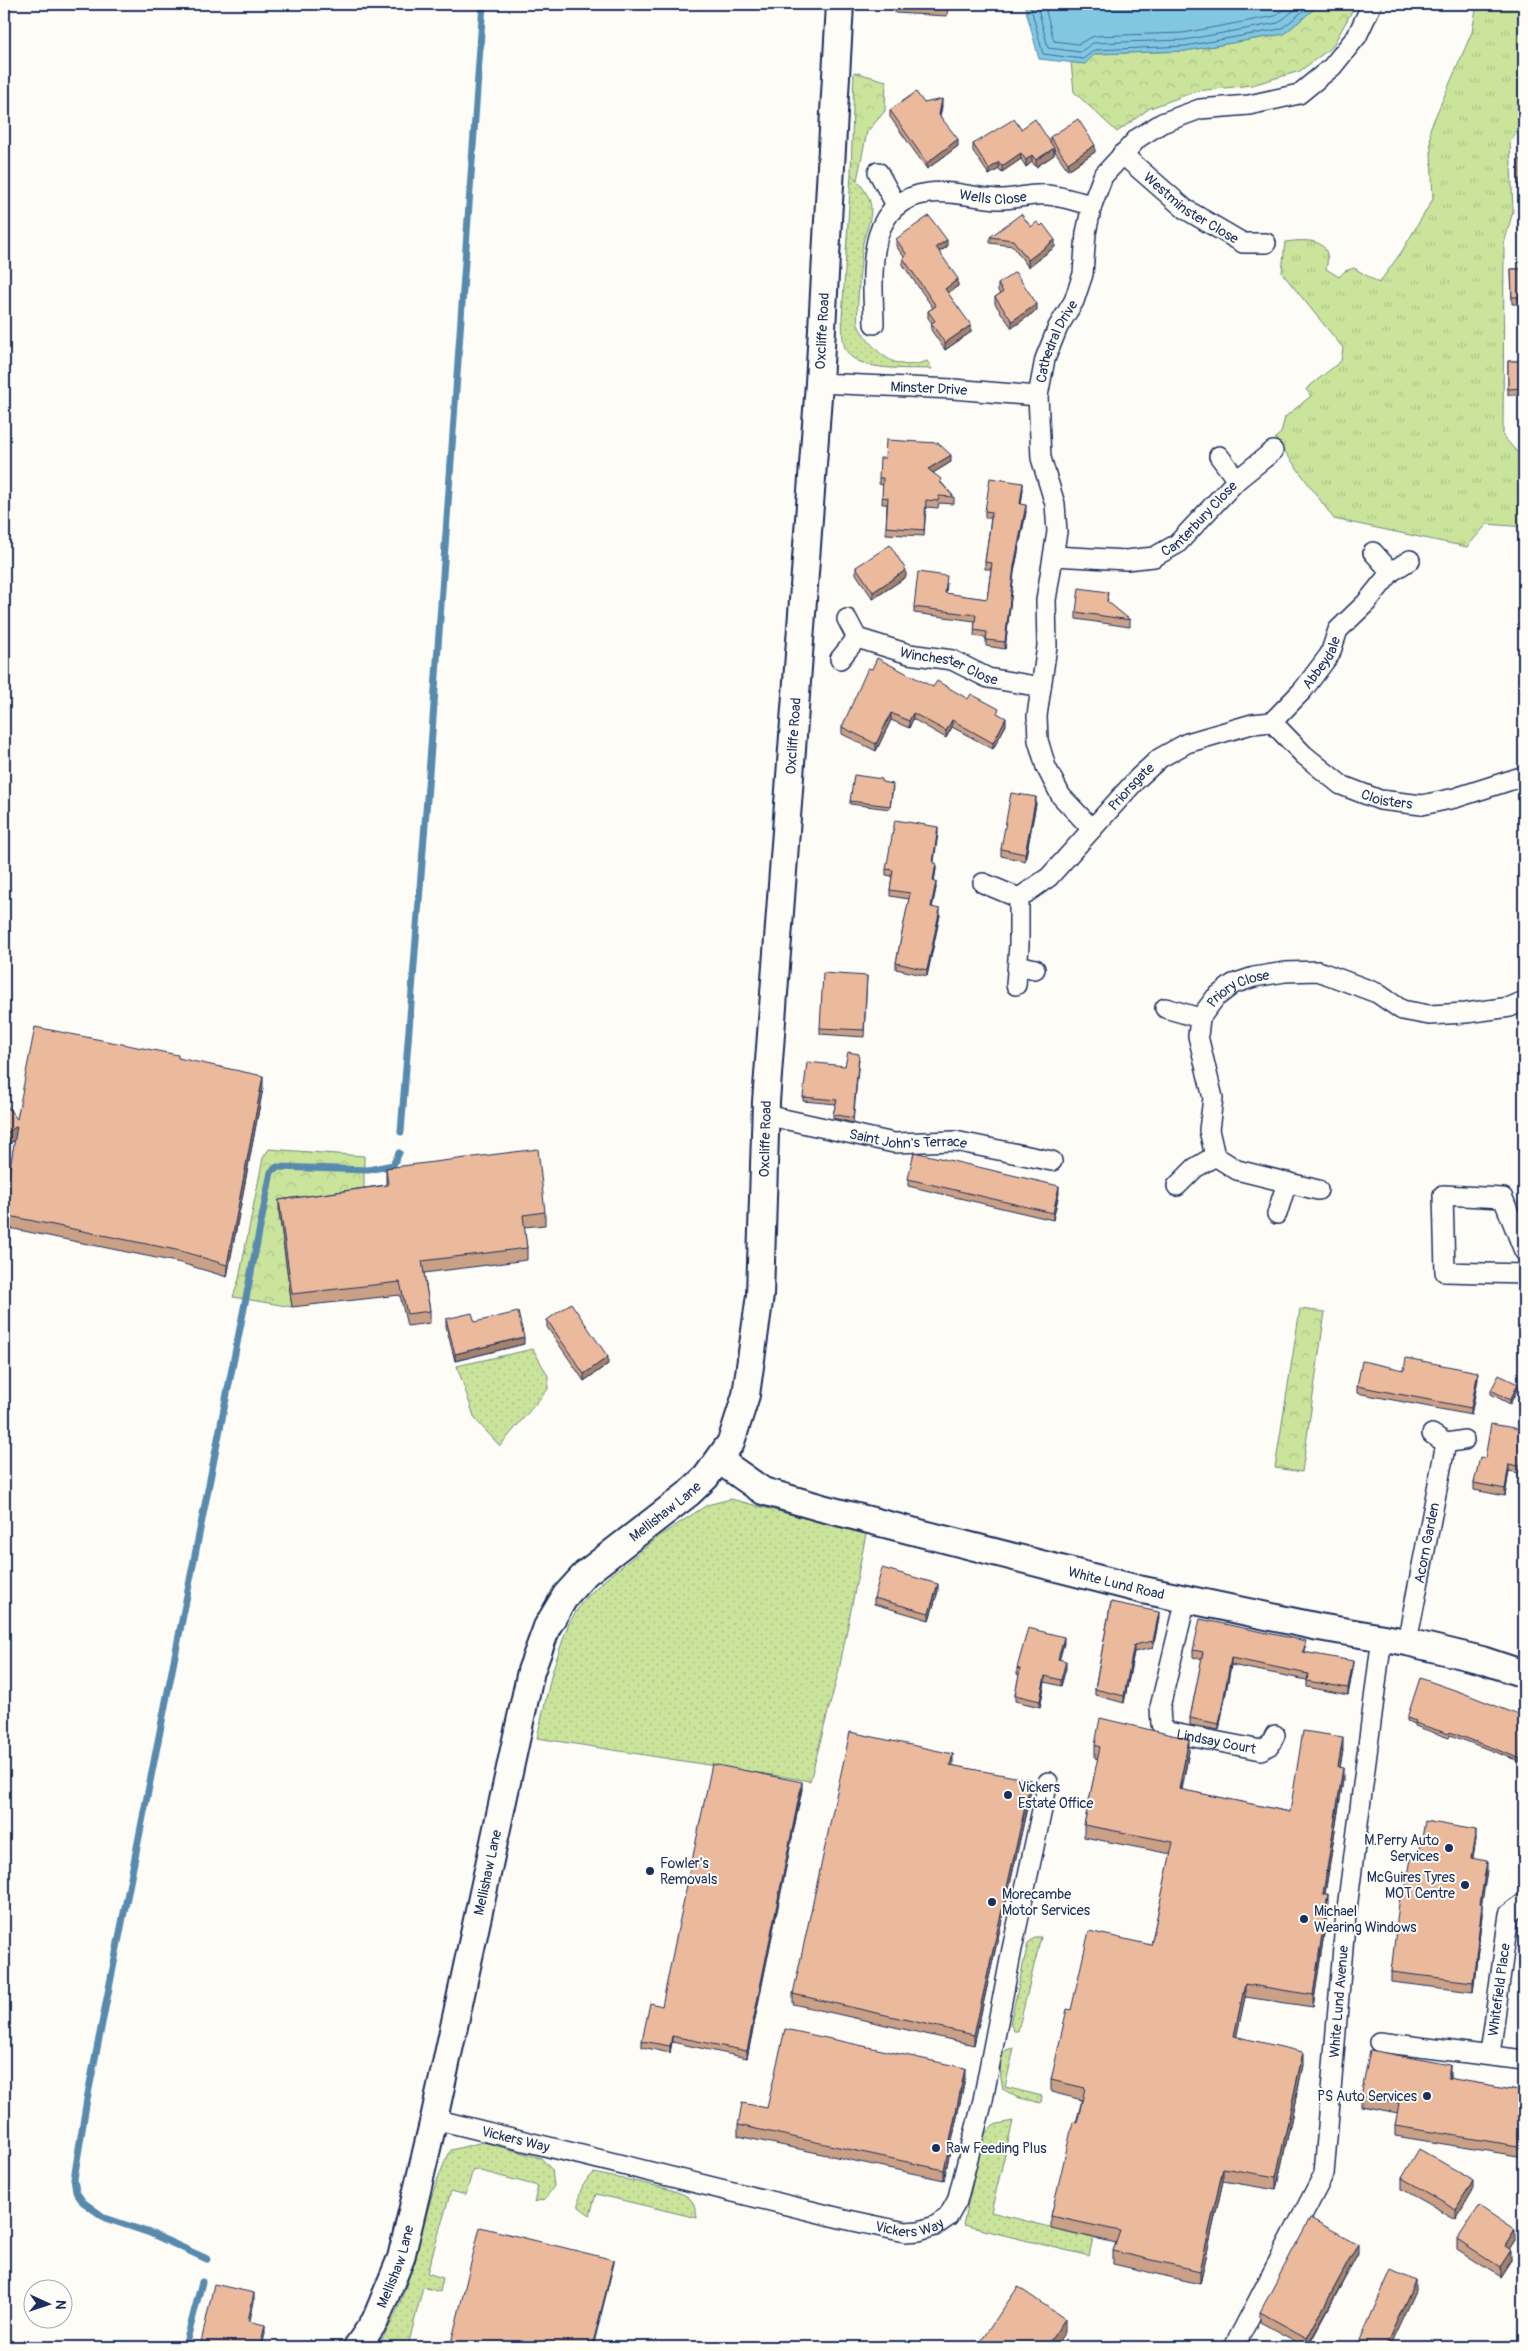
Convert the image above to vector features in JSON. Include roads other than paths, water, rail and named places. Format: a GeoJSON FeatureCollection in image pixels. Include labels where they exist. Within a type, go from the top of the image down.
{"type":"FeatureCollection","features":[{"type":"Feature","properties":{"kind":"main road","name":"Oxcliffe Road"},"geometry":{"type":"LineString","coordinates":[[719,1460],[732,1442],[746,1395],[760,1295],[765,1115],[789,769],[819,383],[840,4]]}},
{"type":"Feature","properties":{"kind":"main road","name":"White Lund Road"},"geometry":{"type":"LineString","coordinates":[[719,1460],[763,1491],[1010,1557],[1186,1600],[1394,1639],[1482,1660],[1524,1674]]}},
{"type":"Feature","properties":{"kind":"main road","name":"Mellishaw Lane"},"geometry":{"type":"LineString","coordinates":[[357,2347],[375,2321],[401,2258],[434,2119],[530,1671],[547,1627],[566,1596],[586,1573],[688,1494],[719,1460]]}},
{"type":"Feature","properties":{"kind":"street","name":"Cathedral Drive"},"geometry":{"type":"LineString","coordinates":[[1092,829],[1061,796],[1046,768],[1038,740],[1037,716],[1047,646],[1046,600],[1057,532],[1055,504],[1041,458],[1038,396],[1045,359],[1058,327],[1074,300],[1083,274],[1086,233],[1092,205],[1103,176],[1138,138],[1162,122],[1200,108],[1249,105],[1299,94],[1332,67],[1357,36],[1372,4]]}},
{"type":"Feature","properties":{"kind":"street","name":"Westminster Close"},"geometry":{"type":"LineString","coordinates":[[1122,154],[1185,208],[1243,243],[1266,243]]}},
{"type":"Feature","properties":{"kind":"street"},"geometry":{"type":"LineString","coordinates":[[874,324],[882,302],[876,238],[884,219],[896,205],[878,172]]}},
{"type":"Feature","properties":{"kind":"street","name":"Wells Close"},"geometry":{"type":"LineString","coordinates":[[896,205],[929,193],[948,192],[999,199],[1048,195],[1092,205]]}},
{"type":"Feature","properties":{"kind":"street","name":"Minster Drive"},"geometry":{"type":"LineString","coordinates":[[819,383],[952,389],[1038,396]]}},
{"type":"Feature","properties":{"kind":"street","name":"Canterbury Close"},"geometry":{"type":"LineString","coordinates":[[1054,556],[1126,560],[1154,557],[1177,544],[1237,480],[1273,451]]}},
{"type":"Feature","properties":{"kind":"street"},"geometry":{"type":"LineString","coordinates":[[1219,456],[1237,480]]}},
{"type":"Feature","properties":{"kind":"street"},"geometry":{"type":"LineString","coordinates":[[1373,552],[1391,572]]}},
{"type":"Feature","properties":{"kind":"street","name":"Abbeydale"},"geometry":{"type":"LineString","coordinates":[[1272,722],[1303,690],[1330,654],[1338,630],[1366,604],[1391,572],[1410,560]]}},
{"type":"Feature","properties":{"kind":"street"},"geometry":{"type":"LineString","coordinates":[[840,659],[857,638],[847,619]]}},
{"type":"Feature","properties":{"kind":"street","name":"Winchester Close"},"geometry":{"type":"LineString","coordinates":[[857,638],[909,654],[952,660],[988,678],[1041,687]]}},
{"type":"Feature","properties":{"kind":"street","name":"Cloisters"},"geometry":{"type":"LineString","coordinates":[[1272,722],[1304,755],[1341,785],[1380,800],[1422,805],[1463,796],[1524,776]]}},
{"type":"Feature","properties":{"kind":"street","name":"Priorsgate"},"geometry":{"type":"LineString","coordinates":[[1019,898],[1050,877],[1138,778],[1160,758],[1187,743],[1252,724],[1272,722]]}},
{"type":"Feature","properties":{"kind":"street"},"geometry":{"type":"LineString","coordinates":[[984,884],[1019,898],[1027,967],[1016,985]]}},
{"type":"Feature","properties":{"kind":"street","name":"Priory Close"},"geometry":{"type":"LineString","coordinates":[[1215,1156],[1209,1130],[1213,1098],[1198,1036],[1200,1018],[1215,998],[1233,984],[1254,977],[1285,972],[1318,971],[1378,993],[1402,1010],[1429,1015],[1502,1008],[1524,1001]]}},
{"type":"Feature","properties":{"kind":"street"},"geometry":{"type":"LineString","coordinates":[[1165,1008],[1200,1018]]}},
{"type":"Feature","properties":{"kind":"street","name":"Saint John's Terrace"},"geometry":{"type":"LineString","coordinates":[[765,1115],[894,1143],[955,1141],[1052,1161]]}},
{"type":"Feature","properties":{"kind":"street"},"geometry":{"type":"LineString","coordinates":[[1179,1177],[1215,1156],[1237,1170],[1318,1190]]}},
{"type":"Feature","properties":{"kind":"street"},"geometry":{"type":"LineString","coordinates":[[1277,1214],[1287,1182]]}},
{"type":"Feature","properties":{"kind":"street"},"geometry":{"type":"LineString","coordinates":[[1524,1251],[1503,1198],[1443,1195],[1446,1272],[1524,1274]]}},
{"type":"Feature","properties":{"kind":"street","name":"Acorn Garden"},"geometry":{"type":"LineString","coordinates":[[1394,1639],[1447,1439]]}},
{"type":"Feature","properties":{"kind":"street","name":"Lindsay Court"},"geometry":{"type":"LineString","coordinates":[[1186,1600],[1163,1692],[1160,1707],[1161,1724],[1168,1732],[1261,1750],[1270,1745],[1274,1735]]}},
{"type":"Feature","properties":{"kind":"street","name":"White Lund Avenue"},"geometry":{"type":"LineString","coordinates":[[1234,2347],[1324,2174],[1345,1924],[1394,1639]]}},
{"type":"Feature","properties":{"kind":"street","name":"Vickers Way"},"geometry":{"type":"LineString","coordinates":[[434,2119],[844,2219],[905,2232],[935,2226],[948,2217],[957,2201],[984,2100],[1012,1949],[1048,1782]]}},
{"type":"Feature","properties":{"kind":"street","name":"Whitefield Place"},"geometry":{"type":"LineString","coordinates":[[1490,2054],[1509,1914],[1524,1903]]}},
{"type":"Feature","properties":{"kind":"street"},"geometry":{"type":"LineString","coordinates":[[1379,2042],[1490,2054],[1524,2060]]}},
{"type":"Feature","properties":{"kind":"water"},"geometry":{"type":"Polygon","coordinates":[[[1026,4],[1320,4],[1284,34],[1185,51],[1095,54],[1085,64],[1039,59],[1025,7],[1026,4]]]}},
{"type":"Feature","properties":{"kind":"waterway"},"geometry":{"type":"LineString","coordinates":[[401,1132],[431,747],[483,4]]}},
{"type":"Feature","properties":{"kind":"waterway"},"geometry":{"type":"LineString","coordinates":[[207,2259],[150,2233],[105,2218],[83,2202],[76,2192],[74,2179],[87,2099],[271,1172],[277,1167],[368,1170],[393,1165],[399,1153]]}},
{"type":"Feature","properties":{"kind":"waterway"},"geometry":{"type":"LineString","coordinates":[[185,2347],[202,2282]]}},
{"type":"Feature","properties":{"kind":"place","name":"Vickers Estate Office"},"geometry":{"type":"Point","coordinates":[1008,1795]}},
{"type":"Feature","properties":{"kind":"place","name":"M.Perry Auto Services"},"geometry":{"type":"Point","coordinates":[1449,1848]}},
{"type":"Feature","properties":{"kind":"place","name":"Fowler's Removals"},"geometry":{"type":"Point","coordinates":[650,1871]}},
{"type":"Feature","properties":{"kind":"place","name":"McGuires Tyres MOT Centre"},"geometry":{"type":"Point","coordinates":[1465,1885]}},
{"type":"Feature","properties":{"kind":"place","name":"Morecambe Motor Services"},"geometry":{"type":"Point","coordinates":[992,1902]}},
{"type":"Feature","properties":{"kind":"place","name":"Michael Wearing Windows"},"geometry":{"type":"Point","coordinates":[1304,1919]}},
{"type":"Feature","properties":{"kind":"place","name":"PS Auto Services"},"geometry":{"type":"Point","coordinates":[1427,2096]}},
{"type":"Feature","properties":{"kind":"place","name":"Raw Feeding Plus"},"geometry":{"type":"Point","coordinates":[936,2148]}}]}
